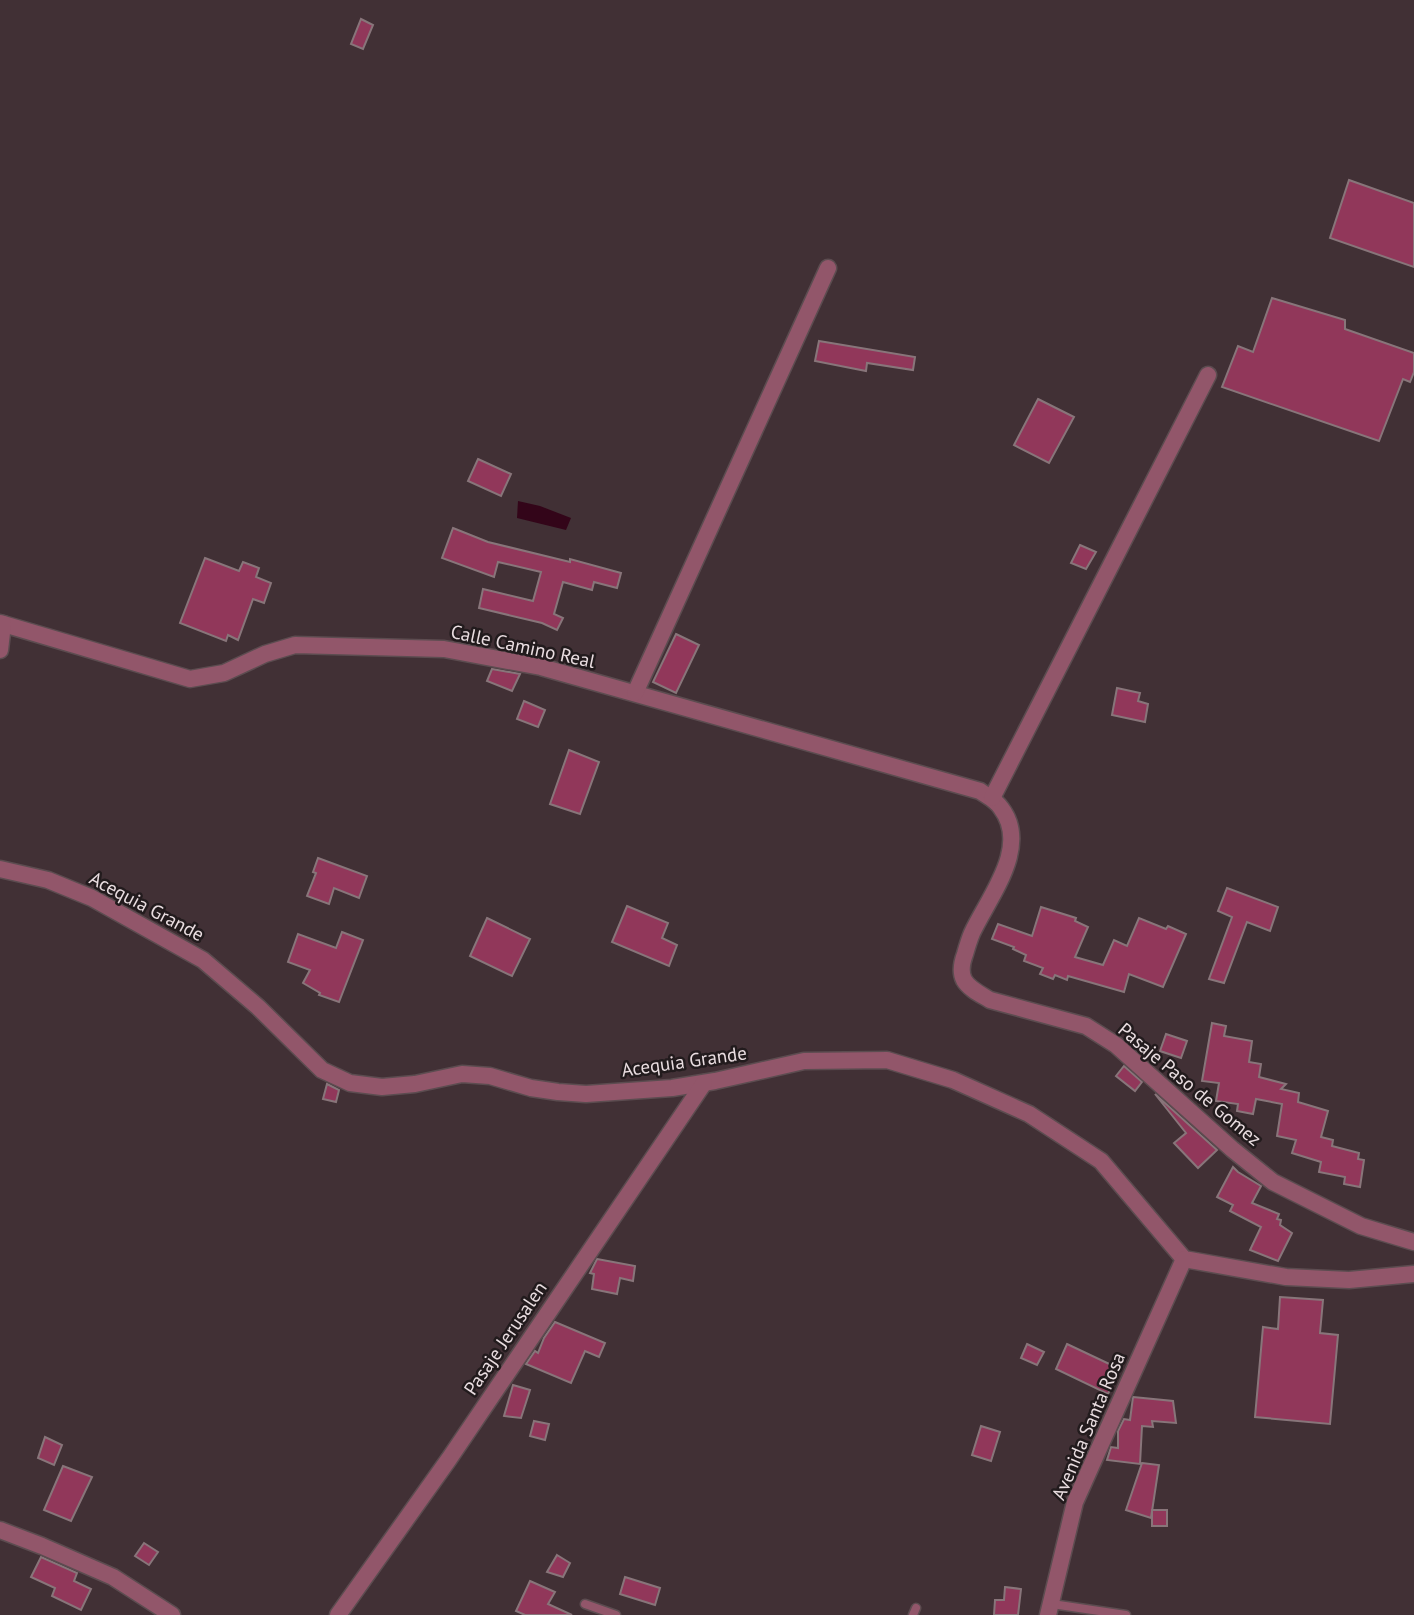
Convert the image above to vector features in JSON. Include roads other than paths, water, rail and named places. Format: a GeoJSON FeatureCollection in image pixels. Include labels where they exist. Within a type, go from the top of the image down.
{"type":"FeatureCollection","features":[{"type":"Feature","properties":{"kind":"street"},"geometry":{"type":"LineString","coordinates":[[635,693],[828,268]]}},
{"type":"Feature","properties":{"kind":"street"},"geometry":{"type":"LineString","coordinates":[[992,798],[1208,375]]}},
{"type":"Feature","properties":{"kind":"street"},"geometry":{"type":"LineString","coordinates":[[0,650],[1,624]]}},
{"type":"Feature","properties":{"kind":"street","name":"Calle Camino Real"},"geometry":{"type":"LineString","coordinates":[[1,624],[190,679],[224,673],[265,654],[295,645],[444,649],[541,667],[980,791],[992,798]]}},
{"type":"Feature","properties":{"kind":"street","name":"Pasaje Paso de Gomez"},"geometry":{"type":"LineString","coordinates":[[992,798],[1002,808],[1009,826],[1011,848],[1006,869],[971,934],[961,965],[964,980],[976,992],[990,1000],[1086,1027],[1116,1045],[1273,1182],[1361,1226],[1414,1242]]}},
{"type":"Feature","properties":{"kind":"street","name":"Acequia Grande"},"geometry":{"type":"LineString","coordinates":[[0,869],[48,880],[92,898],[203,960],[258,1007],[322,1070],[350,1083],[382,1087],[415,1084],[462,1074],[490,1076],[531,1088],[586,1094],[672,1088],[804,1061],[832,1060],[887,1060],[953,1080],[1029,1114],[1101,1161],[1184,1259]]}},
{"type":"Feature","properties":{"kind":"street","name":"Pasaje Jerusalen"},"geometry":{"type":"LineString","coordinates":[[338,1615],[457,1447],[704,1083]]}},
{"type":"Feature","properties":{"kind":"street"},"geometry":{"type":"LineString","coordinates":[[1184,1259],[1286,1277],[1349,1280],[1414,1274]]}},
{"type":"Feature","properties":{"kind":"street","name":"Avenida Santa Rosa"},"geometry":{"type":"LineString","coordinates":[[1050,1609],[1075,1502],[1184,1259]]}},
{"type":"Feature","properties":{"kind":"street"},"geometry":{"type":"LineString","coordinates":[[0,1530],[113,1577],[172,1615]]}},
{"type":"Feature","properties":{"kind":"lane"},"geometry":{"type":"LineString","coordinates":[[585,1604],[616,1615]]}},
{"type":"Feature","properties":{"kind":"lane"},"geometry":{"type":"LineString","coordinates":[[1050,1609],[1126,1615]]}}]}
